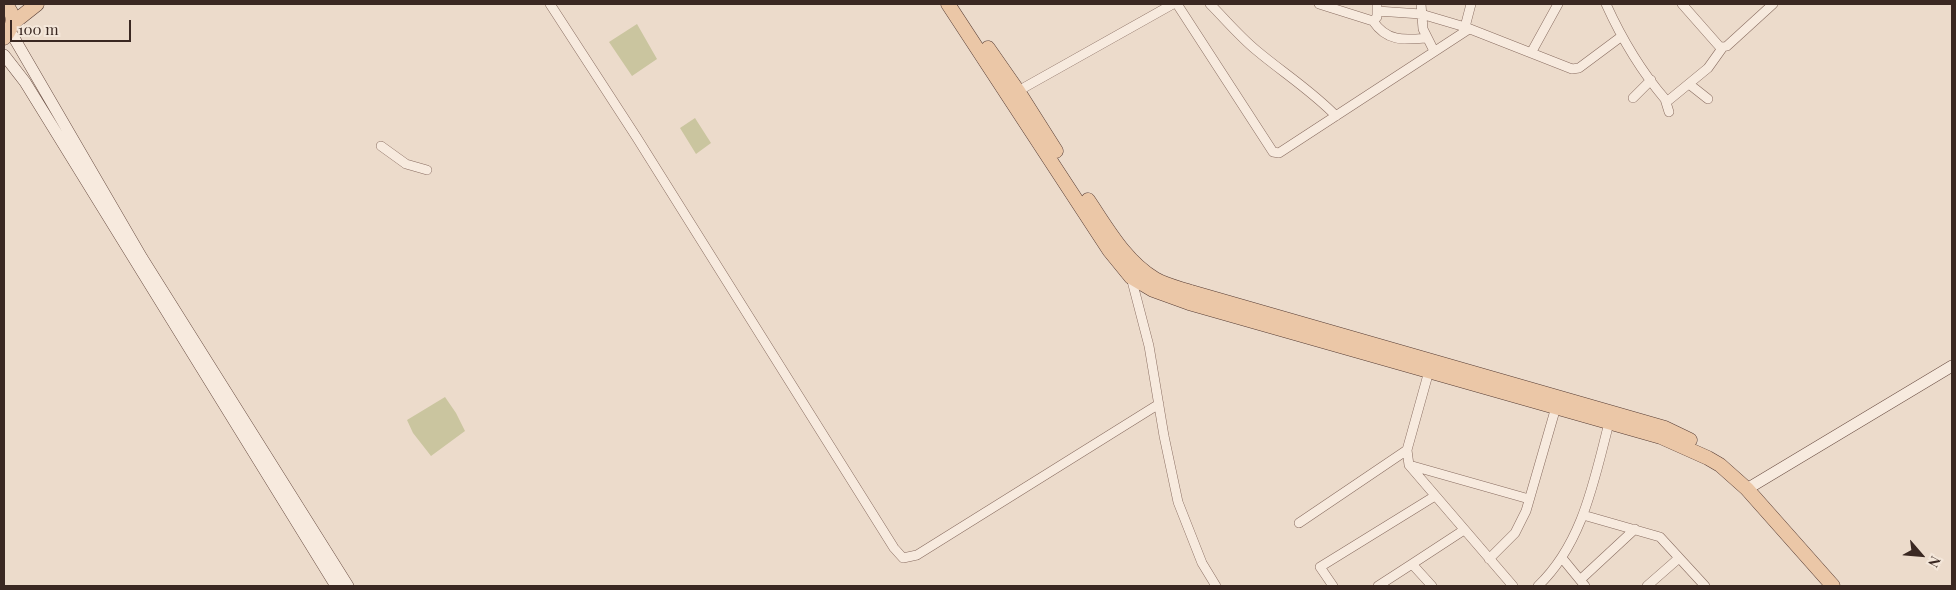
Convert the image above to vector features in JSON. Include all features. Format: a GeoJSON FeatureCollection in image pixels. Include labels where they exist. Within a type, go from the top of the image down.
{"type":"FeatureCollection","features":[{"type":"Feature","properties":{"kind":"main road"},"geometry":{"type":"LineString","coordinates":[[4,4],[12,13],[9,31]]}},
{"type":"Feature","properties":{"kind":"main road"},"geometry":{"type":"LineString","coordinates":[[9,31],[37,4]]}},
{"type":"Feature","properties":{"kind":"main road"},"geometry":{"type":"LineString","coordinates":[[948,4],[1109,250],[1131,277],[1153,290],[1189,303],[1661,438],[1708,458],[1751,486],[1825,584]]}},
{"type":"Feature","properties":{"kind":"main road"},"geometry":{"type":"LineString","coordinates":[[958,4],[1018,91],[1118,244],[1138,267],[1156,280],[1200,295],[1665,428],[1724,459],[1844,586]]}},
{"type":"Feature","properties":{"kind":"street"},"geometry":{"type":"LineString","coordinates":[[550,4],[637,138],[889,540],[903,558],[917,555],[1159,404]]}},
{"type":"Feature","properties":{"kind":"street"},"geometry":{"type":"LineString","coordinates":[[1018,91],[1172,4]]}},
{"type":"Feature","properties":{"kind":"street"},"geometry":{"type":"LineString","coordinates":[[1177,4],[1273,152],[1283,152],[1467,28],[1471,4]]}},
{"type":"Feature","properties":{"kind":"street"},"geometry":{"type":"LineString","coordinates":[[1210,4],[1254,48],[1321,100],[1336,116]]}},
{"type":"Feature","properties":{"kind":"street"},"geometry":{"type":"LineString","coordinates":[[1319,4],[1373,21],[1383,33],[1395,39],[1427,38]]}},
{"type":"Feature","properties":{"kind":"street"},"geometry":{"type":"LineString","coordinates":[[1421,4],[1423,29],[1434,51]]}},
{"type":"Feature","properties":{"kind":"street"},"geometry":{"type":"LineString","coordinates":[[1531,53],[1558,4]]}},
{"type":"Feature","properties":{"kind":"street"},"geometry":{"type":"LineString","coordinates":[[1606,4],[1622,36],[1664,99],[1670,112]]}},
{"type":"Feature","properties":{"kind":"street"},"geometry":{"type":"LineString","coordinates":[[1682,4],[1719,46],[1723,47]]}},
{"type":"Feature","properties":{"kind":"street"},"geometry":{"type":"LineString","coordinates":[[1664,99],[1669,100],[1708,68],[1723,47],[1727,46],[1772,4]]}},
{"type":"Feature","properties":{"kind":"street"},"geometry":{"type":"LineString","coordinates":[[1373,21],[1377,17],[1377,7],[1421,14],[1467,28],[1576,70],[1622,36]]}},
{"type":"Feature","properties":{"kind":"street"},"geometry":{"type":"LineString","coordinates":[[9,31],[137,249],[348,586]]}},
{"type":"Feature","properties":{"kind":"street"},"geometry":{"type":"LineString","coordinates":[[4,55],[25,82],[336,586]]}},
{"type":"Feature","properties":{"kind":"street"},"geometry":{"type":"LineString","coordinates":[[1634,98],[1651,80]]}},
{"type":"Feature","properties":{"kind":"street"},"geometry":{"type":"LineString","coordinates":[[1689,84],[1708,99]]}},
{"type":"Feature","properties":{"kind":"street"},"geometry":{"type":"LineString","coordinates":[[380,146],[406,164],[427,170]]}},
{"type":"Feature","properties":{"kind":"street"},"geometry":{"type":"LineString","coordinates":[[1131,277],[1149,346],[1178,502],[1202,563],[1216,586]]}},
{"type":"Feature","properties":{"kind":"street"},"geometry":{"type":"LineString","coordinates":[[1751,486],[1952,366]]}},
{"type":"Feature","properties":{"kind":"street"},"geometry":{"type":"LineString","coordinates":[[1429,371],[1407,450],[1409,465],[1513,586]]}},
{"type":"Feature","properties":{"kind":"street"},"geometry":{"type":"LineString","coordinates":[[1489,559],[1515,533],[1526,511],[1556,407]]}},
{"type":"Feature","properties":{"kind":"street"},"geometry":{"type":"LineString","coordinates":[[1538,586],[1562,558],[1583,514],[1590,495],[1609,423]]}},
{"type":"Feature","properties":{"kind":"street"},"geometry":{"type":"LineString","coordinates":[[1299,523],[1407,450]]}},
{"type":"Feature","properties":{"kind":"street"},"geometry":{"type":"LineString","coordinates":[[1409,465],[1529,499]]}},
{"type":"Feature","properties":{"kind":"street"},"geometry":{"type":"LineString","coordinates":[[1333,586],[1320,566],[1435,496]]}},
{"type":"Feature","properties":{"kind":"street"},"geometry":{"type":"LineString","coordinates":[[1583,514],[1660,537],[1705,586]]}},
{"type":"Feature","properties":{"kind":"street"},"geometry":{"type":"LineString","coordinates":[[1562,558],[1583,583],[1635,529]]}},
{"type":"Feature","properties":{"kind":"street"},"geometry":{"type":"LineString","coordinates":[[1378,586],[1464,530]]}},
{"type":"Feature","properties":{"kind":"street"},"geometry":{"type":"LineString","coordinates":[[1647,586],[1679,558]]}},
{"type":"Feature","properties":{"kind":"street"},"geometry":{"type":"LineString","coordinates":[[1412,564],[1432,586]]}},
{"type":"Feature","properties":{"kind":"shaded area"},"geometry":{"type":"Polygon","coordinates":[[[637,24],[657,59],[632,76],[609,42],[637,24]]]}},
{"type":"Feature","properties":{"kind":"shaded area"},"geometry":{"type":"Polygon","coordinates":[[[695,118],[711,143],[696,154],[680,128],[695,118]]]}},
{"type":"Feature","properties":{"kind":"shaded area"},"geometry":{"type":"Polygon","coordinates":[[[445,397],[465,431],[431,456],[413,433],[407,420],[445,397]]]}}]}
